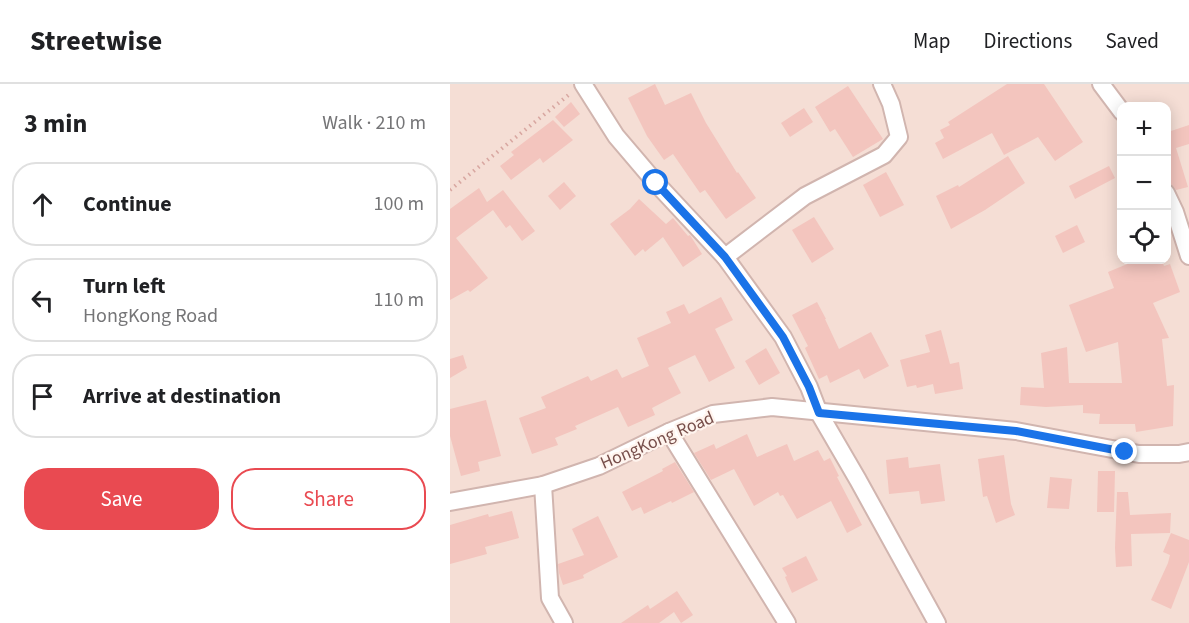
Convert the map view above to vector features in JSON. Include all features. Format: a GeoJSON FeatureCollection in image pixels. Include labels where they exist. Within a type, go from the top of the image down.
{"type":"FeatureCollection","features":[{"type":"Feature","properties":{"kind":"street"},"geometry":{"type":"LineString","coordinates":[[725,257],[805,196],[884,155],[899,137],[891,104],[882,84]]}},
{"type":"Feature","properties":{"kind":"street"},"geometry":{"type":"LineString","coordinates":[[1101,84],[1117,105]]}},
{"type":"Feature","properties":{"kind":"street"},"geometry":{"type":"LineString","coordinates":[[578,88],[656,183],[725,257],[783,337],[809,387],[819,413],[937,623]]}},
{"type":"Feature","properties":{"kind":"street"},"geometry":{"type":"LineString","coordinates":[[1171,202],[1189,256]]}},
{"type":"Feature","properties":{"kind":"street","name":"HongKong Road"},"geometry":{"type":"LineString","coordinates":[[450,502],[543,485],[599,466],[669,432],[713,414],[772,407],[1016,431],[1139,454],[1189,452]]}},
{"type":"Feature","properties":{"kind":"street"},"geometry":{"type":"LineString","coordinates":[[669,432],[787,623]]}},
{"type":"Feature","properties":{"kind":"street"},"geometry":{"type":"LineString","coordinates":[[543,485],[550,598],[564,623]]}},
{"type":"Feature","properties":{"kind":"path"},"geometry":{"type":"LineString","coordinates":[[450,190],[578,88]]}},
{"type":"Feature","properties":{"kind":"shaded area"},"geometry":{"type":"Polygon","coordinates":[[[450,84],[1189,84],[1189,623],[450,623],[450,84]]]}},
{"type":"Feature","properties":{"kind":"building"},"geometry":{"type":"Polygon","coordinates":[[[655,84],[665,105],[691,93],[706,123],[737,173],[756,198],[726,219],[705,190],[700,193],[673,154],[664,160],[647,136],[628,98],[655,84]]]}},
{"type":"Feature","properties":{"kind":"building"},"geometry":{"type":"Polygon","coordinates":[[[1007,84],[1044,84],[1083,142],[1055,161],[1038,137],[1004,155],[992,133],[943,159],[935,143],[944,138],[940,130],[950,125],[948,122],[1007,84]]]}},
{"type":"Feature","properties":{"kind":"building"},"geometry":{"type":"Polygon","coordinates":[[[848,86],[883,139],[853,157],[835,129],[830,132],[815,107],[848,86]]]}},
{"type":"Feature","properties":{"kind":"building"},"geometry":{"type":"Polygon","coordinates":[[[571,102],[580,114],[564,127],[555,117],[571,102]]]}},
{"type":"Feature","properties":{"kind":"building"},"geometry":{"type":"Polygon","coordinates":[[[804,108],[813,122],[790,137],[781,123],[804,108]]]}},
{"type":"Feature","properties":{"kind":"building"},"geometry":{"type":"Polygon","coordinates":[[[553,120],[573,140],[543,163],[540,158],[511,180],[500,166],[514,155],[511,152],[553,120]]]}},
{"type":"Feature","properties":{"kind":"building"},"geometry":{"type":"Polygon","coordinates":[[[1189,125],[1189,144],[1176,148],[1188,187],[1176,190],[1171,184],[1171,131],[1189,125]]]}},
{"type":"Feature","properties":{"kind":"building"},"geometry":{"type":"Polygon","coordinates":[[[1008,156],[1025,183],[985,210],[951,229],[936,196],[958,185],[959,187],[1008,156]]]}},
{"type":"Feature","properties":{"kind":"building"},"geometry":{"type":"Polygon","coordinates":[[[1109,166],[1115,178],[1075,199],[1069,186],[1109,166]]]}},
{"type":"Feature","properties":{"kind":"building"},"geometry":{"type":"Polygon","coordinates":[[[886,172],[904,205],[880,217],[863,185],[886,172]]]}},
{"type":"Feature","properties":{"kind":"building"},"geometry":{"type":"Polygon","coordinates":[[[564,182],[576,196],[560,210],[548,196],[564,182]]]}},
{"type":"Feature","properties":{"kind":"building"},"geometry":{"type":"Polygon","coordinates":[[[479,188],[487,202],[503,190],[535,231],[522,241],[510,225],[506,228],[493,210],[456,238],[488,278],[470,292],[468,290],[450,300],[450,209],[479,188]]]}},
{"type":"Feature","properties":{"kind":"building"},"geometry":{"type":"Polygon","coordinates":[[[639,199],[666,224],[673,218],[688,236],[690,235],[702,254],[683,267],[663,237],[645,252],[643,249],[635,256],[610,224],[639,199]]]}},
{"type":"Feature","properties":{"kind":"building"},"geometry":{"type":"Polygon","coordinates":[[[814,217],[834,249],[812,263],[792,230],[814,217]]]}},
{"type":"Feature","properties":{"kind":"building"},"geometry":{"type":"Polygon","coordinates":[[[1077,225],[1085,242],[1063,253],[1055,236],[1077,225]]]}},
{"type":"Feature","properties":{"kind":"building"},"geometry":{"type":"Polygon","coordinates":[[[1127,264],[1163,264],[1164,266],[1170,264],[1180,292],[1153,303],[1169,338],[1162,339],[1167,386],[1174,385],[1173,426],[1136,432],[1135,424],[1099,424],[1100,414],[1083,413],[1083,405],[1046,407],[1020,405],[1021,387],[1044,388],[1041,353],[1067,347],[1069,383],[1122,383],[1118,342],[1086,352],[1069,305],[1114,288],[1108,272],[1127,264]]]}},
{"type":"Feature","properties":{"kind":"building"},"geometry":{"type":"Polygon","coordinates":[[[721,297],[733,320],[715,329],[735,368],[709,382],[695,355],[668,368],[681,393],[652,408],[655,415],[628,427],[618,407],[575,426],[577,429],[555,438],[558,445],[532,454],[519,418],[546,408],[541,397],[588,376],[591,381],[617,369],[622,378],[649,366],[637,338],[671,323],[666,312],[684,304],[689,314],[721,297]]]}},
{"type":"Feature","properties":{"kind":"building"},"geometry":{"type":"Polygon","coordinates":[[[817,302],[839,349],[871,332],[889,366],[864,379],[859,369],[830,383],[827,375],[819,379],[805,348],[808,346],[792,315],[817,302]]]}},
{"type":"Feature","properties":{"kind":"building"},"geometry":{"type":"Polygon","coordinates":[[[941,330],[950,364],[959,362],[963,389],[935,394],[933,384],[917,388],[916,385],[907,387],[900,360],[930,352],[925,335],[941,330]]]}},
{"type":"Feature","properties":{"kind":"building"},"geometry":{"type":"Polygon","coordinates":[[[766,348],[780,373],[759,385],[745,361],[766,348]]]}},
{"type":"Feature","properties":{"kind":"building"},"geometry":{"type":"Polygon","coordinates":[[[463,355],[467,368],[450,378],[450,359],[463,355]]]}},
{"type":"Feature","properties":{"kind":"building"},"geometry":{"type":"Polygon","coordinates":[[[486,400],[501,456],[478,462],[480,471],[461,476],[450,436],[450,409],[486,400]]]}},
{"type":"Feature","properties":{"kind":"building"},"geometry":{"type":"Polygon","coordinates":[[[747,434],[757,457],[787,444],[794,461],[818,450],[824,461],[830,458],[839,476],[837,477],[862,525],[847,533],[831,501],[797,519],[783,495],[780,496],[778,492],[754,506],[734,469],[711,480],[694,453],[714,444],[716,449],[747,434]]]}},
{"type":"Feature","properties":{"kind":"building"},"geometry":{"type":"Polygon","coordinates":[[[1004,455],[1011,504],[1015,515],[996,523],[987,496],[983,497],[978,459],[1004,455]]]}},
{"type":"Feature","properties":{"kind":"building"},"geometry":{"type":"Polygon","coordinates":[[[908,457],[909,468],[940,464],[945,501],[921,504],[919,491],[889,494],[886,460],[908,457]]]}},
{"type":"Feature","properties":{"kind":"building"},"geometry":{"type":"Polygon","coordinates":[[[675,462],[694,492],[644,514],[641,507],[632,511],[622,492],[663,471],[662,469],[675,462]]]}},
{"type":"Feature","properties":{"kind":"building"},"geometry":{"type":"Polygon","coordinates":[[[1098,471],[1115,471],[1114,512],[1097,512],[1098,471]]]}},
{"type":"Feature","properties":{"kind":"building"},"geometry":{"type":"Polygon","coordinates":[[[1050,477],[1072,479],[1069,509],[1047,508],[1050,477]]]}},
{"type":"Feature","properties":{"kind":"building"},"geometry":{"type":"Polygon","coordinates":[[[1117,492],[1128,492],[1130,515],[1171,513],[1170,533],[1131,534],[1132,566],[1116,567],[1117,492]]]}},
{"type":"Feature","properties":{"kind":"building"},"geometry":{"type":"Polygon","coordinates":[[[512,511],[519,538],[485,547],[487,554],[450,564],[450,525],[488,514],[489,517],[512,511]]]}},
{"type":"Feature","properties":{"kind":"building"},"geometry":{"type":"Polygon","coordinates":[[[598,516],[618,557],[583,575],[584,578],[563,585],[558,564],[584,555],[572,529],[598,516]]]}},
{"type":"Feature","properties":{"kind":"building"},"geometry":{"type":"Polygon","coordinates":[[[1171,533],[1189,540],[1189,562],[1171,609],[1151,600],[1168,563],[1170,555],[1163,552],[1171,533]]]}},
{"type":"Feature","properties":{"kind":"building"},"geometry":{"type":"Polygon","coordinates":[[[806,556],[818,580],[792,593],[782,568],[806,556]]]}},
{"type":"Feature","properties":{"kind":"building"},"geometry":{"type":"Polygon","coordinates":[[[677,591],[693,615],[681,623],[674,612],[659,623],[621,623],[648,605],[650,609],[677,591]]]}},
{"type":"Feature","properties":{"kind":"route"},"geometry":{"type":"LineString","coordinates":[[656,183],[725,257],[783,337],[809,387],[819,413],[1016,431],[1125,452]]}}]}
